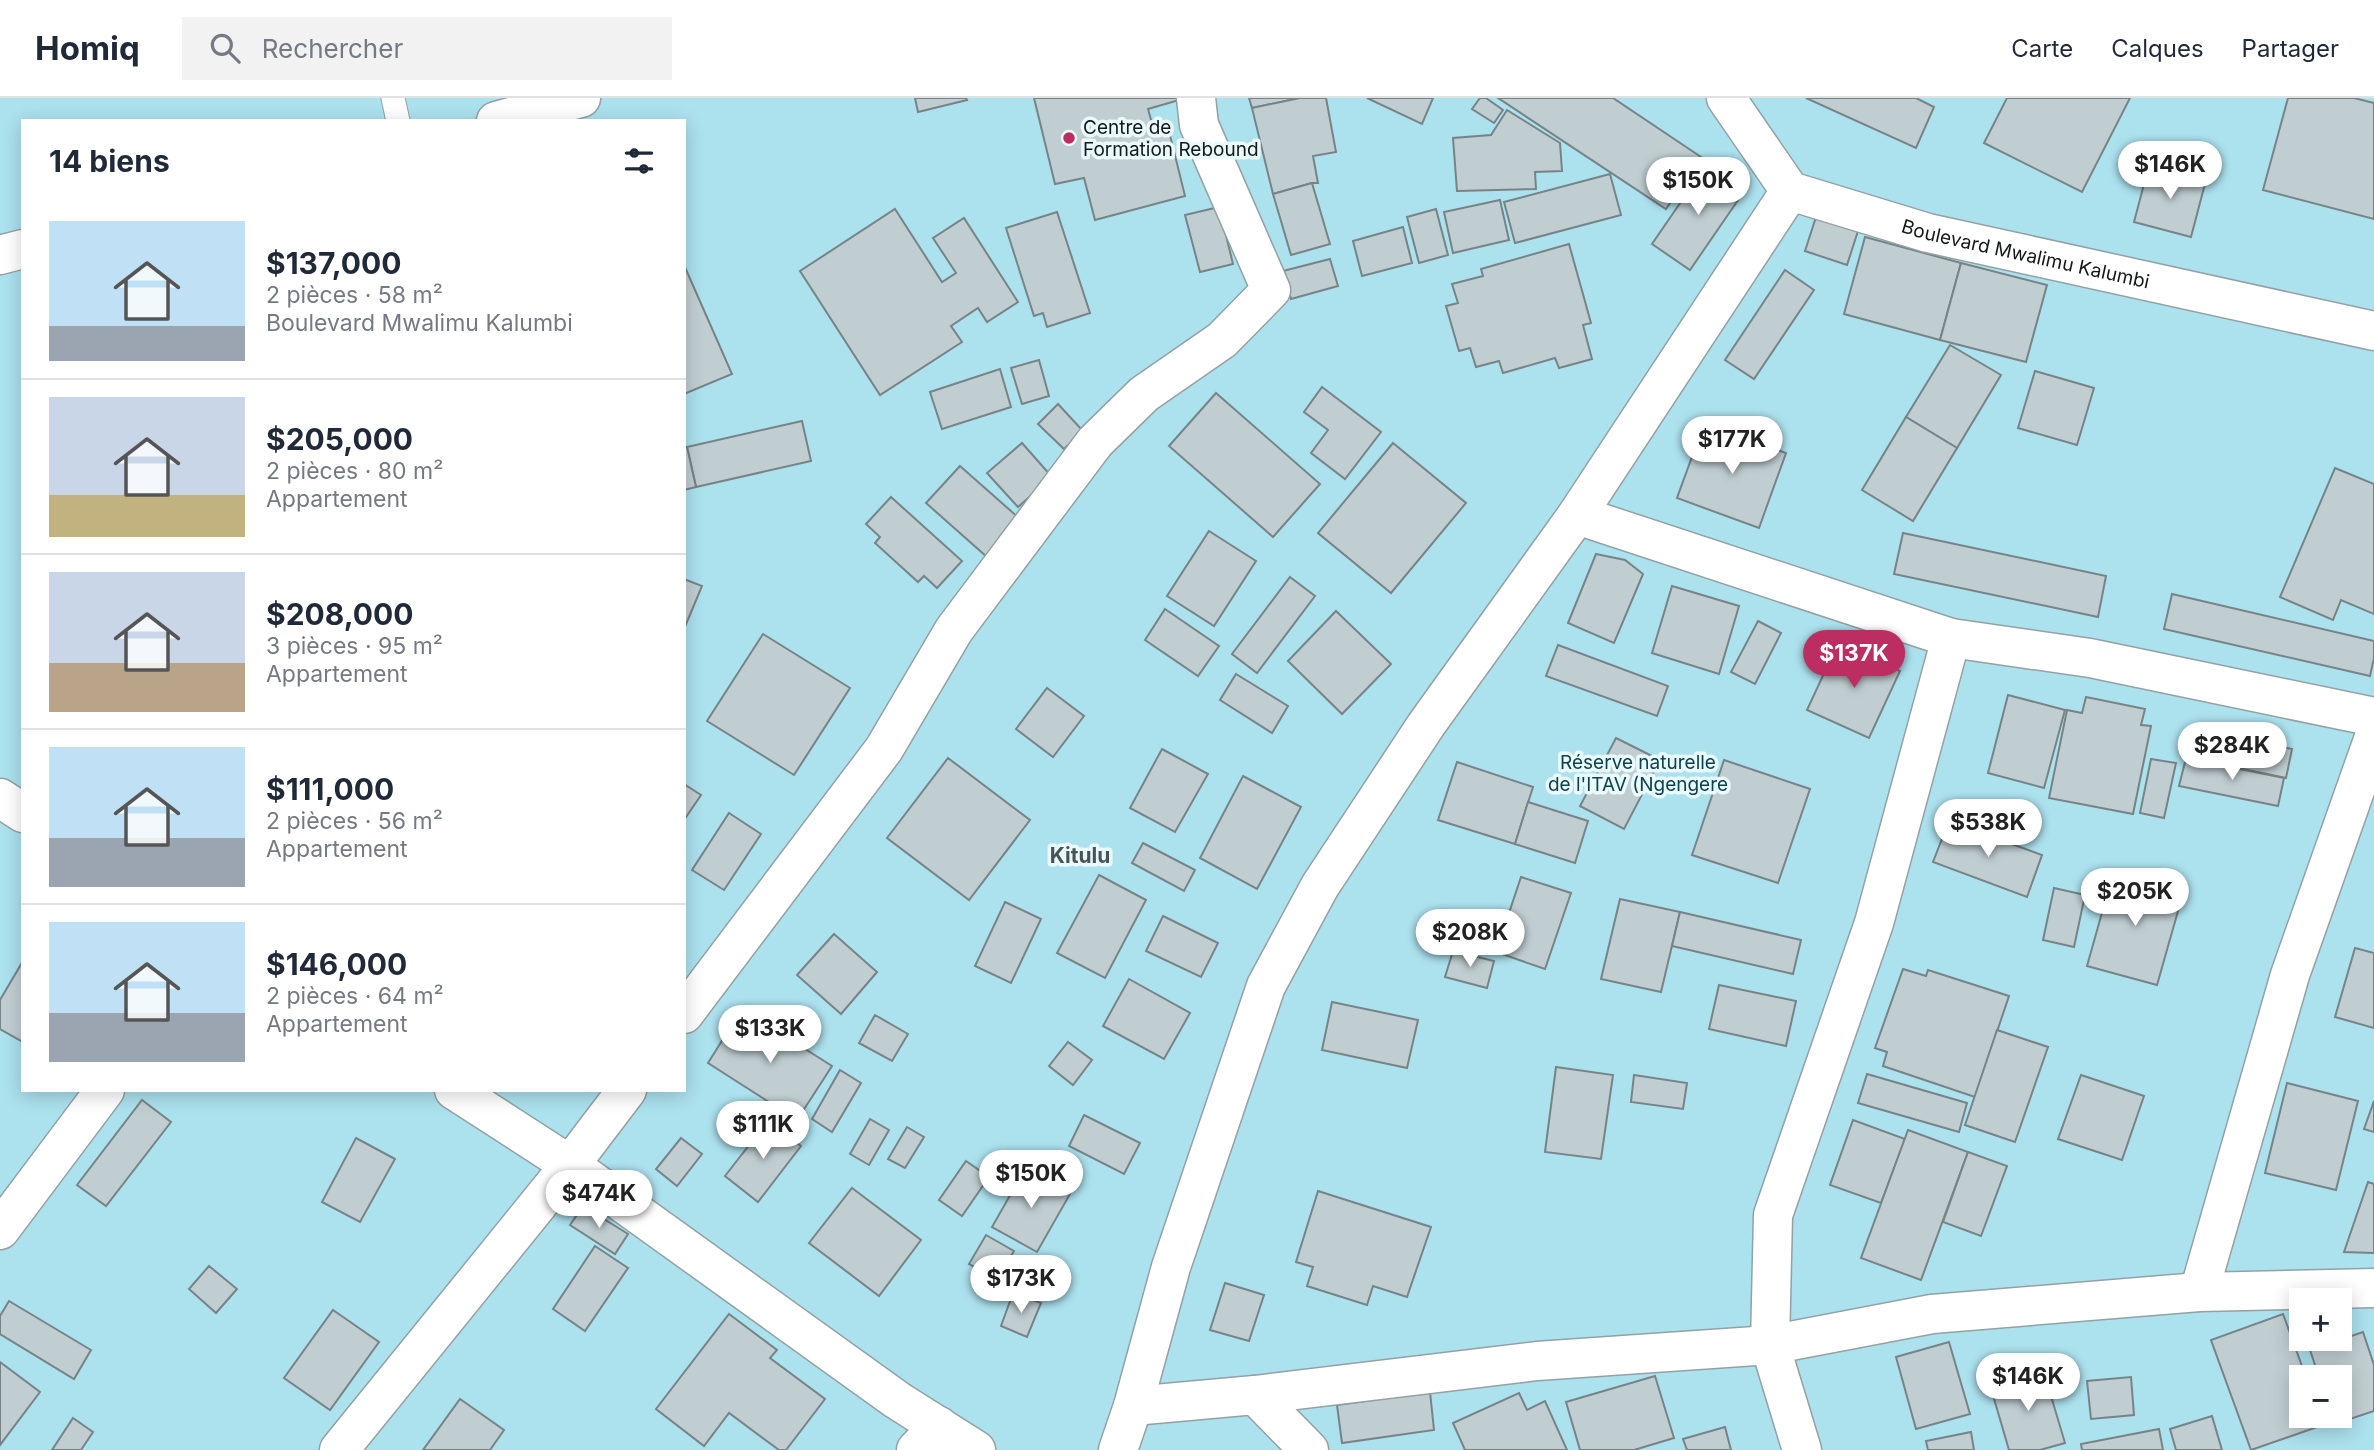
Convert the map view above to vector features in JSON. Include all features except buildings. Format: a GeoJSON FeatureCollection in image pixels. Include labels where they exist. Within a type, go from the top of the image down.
{"type":"FeatureCollection","features":[{"type":"Feature","properties":{"kind":"street"},"geometry":{"type":"LineString","coordinates":[[503,119],[581,98]]}},
{"type":"Feature","properties":{"kind":"street"},"geometry":{"type":"LineString","coordinates":[[686,1011],[884,749],[954,630],[1095,442],[1144,394],[1222,340],[1271,290],[1199,125],[1196,98]]}},
{"type":"Feature","properties":{"kind":"street"},"geometry":{"type":"LineString","coordinates":[[1118,1450],[1133,1406],[1171,1267],[1266,986],[1320,886],[1426,725],[1577,514],[1790,191],[1726,98]]}},
{"type":"Feature","properties":{"kind":"street","name":"Boulevard Mwalimu Kalumbi"},"geometry":{"type":"LineString","coordinates":[[1790,191],[1928,233],[2374,331]]}},
{"type":"Feature","properties":{"kind":"street"},"geometry":{"type":"LineString","coordinates":[[0,255],[21,250]]}},
{"type":"Feature","properties":{"kind":"street"},"geometry":{"type":"LineString","coordinates":[[1577,514],[1951,638],[2090,658],[2374,717]]}},
{"type":"Feature","properties":{"kind":"street"},"geometry":{"type":"LineString","coordinates":[[1802,1450],[1770,1345],[1773,1215],[1874,923],[1951,638]]}},
{"type":"Feature","properties":{"kind":"street"},"geometry":{"type":"LineString","coordinates":[[2199,1292],[2290,975],[2374,737]]}},
{"type":"Feature","properties":{"kind":"street"},"geometry":{"type":"LineString","coordinates":[[0,798],[21,812]]}},
{"type":"Feature","properties":{"kind":"street"},"geometry":{"type":"LineString","coordinates":[[0,1230],[104,1092]]}},
{"type":"Feature","properties":{"kind":"street"},"geometry":{"type":"LineString","coordinates":[[457,1092],[570,1165],[885,1392],[928,1438],[976,1450]]}},
{"type":"Feature","properties":{"kind":"street"},"geometry":{"type":"LineString","coordinates":[[339,1450],[570,1165],[625,1092]]}},
{"type":"Feature","properties":{"kind":"street"},"geometry":{"type":"LineString","coordinates":[[1133,1406],[1255,1395],[1537,1361],[1770,1345],[1932,1314],[2199,1292],[2374,1288]]}},
{"type":"Feature","properties":{"kind":"street"},"geometry":{"type":"LineString","coordinates":[[1255,1395],[1309,1450]]}},
{"type":"Feature","properties":{"kind":"lane"},"geometry":{"type":"LineString","coordinates":[[393,98],[398,119]]}},
{"type":"Feature","properties":{"kind":"green space","name":"Réserve naturelle de l'ITAV (Ngengere"},"geometry":{"type":"Polygon","coordinates":[[[0,98],[2374,98],[2374,1450],[0,1450],[0,98]]]}},
{"type":"Feature","properties":{"kind":"place","name":"Centre de Formation Rebound"},"geometry":{"type":"Point","coordinates":[1069,138]}},
{"type":"Feature","properties":{"kind":"district","name":"Kitulu"},"geometry":{"type":"Point","coordinates":[1080,856]}}]}
